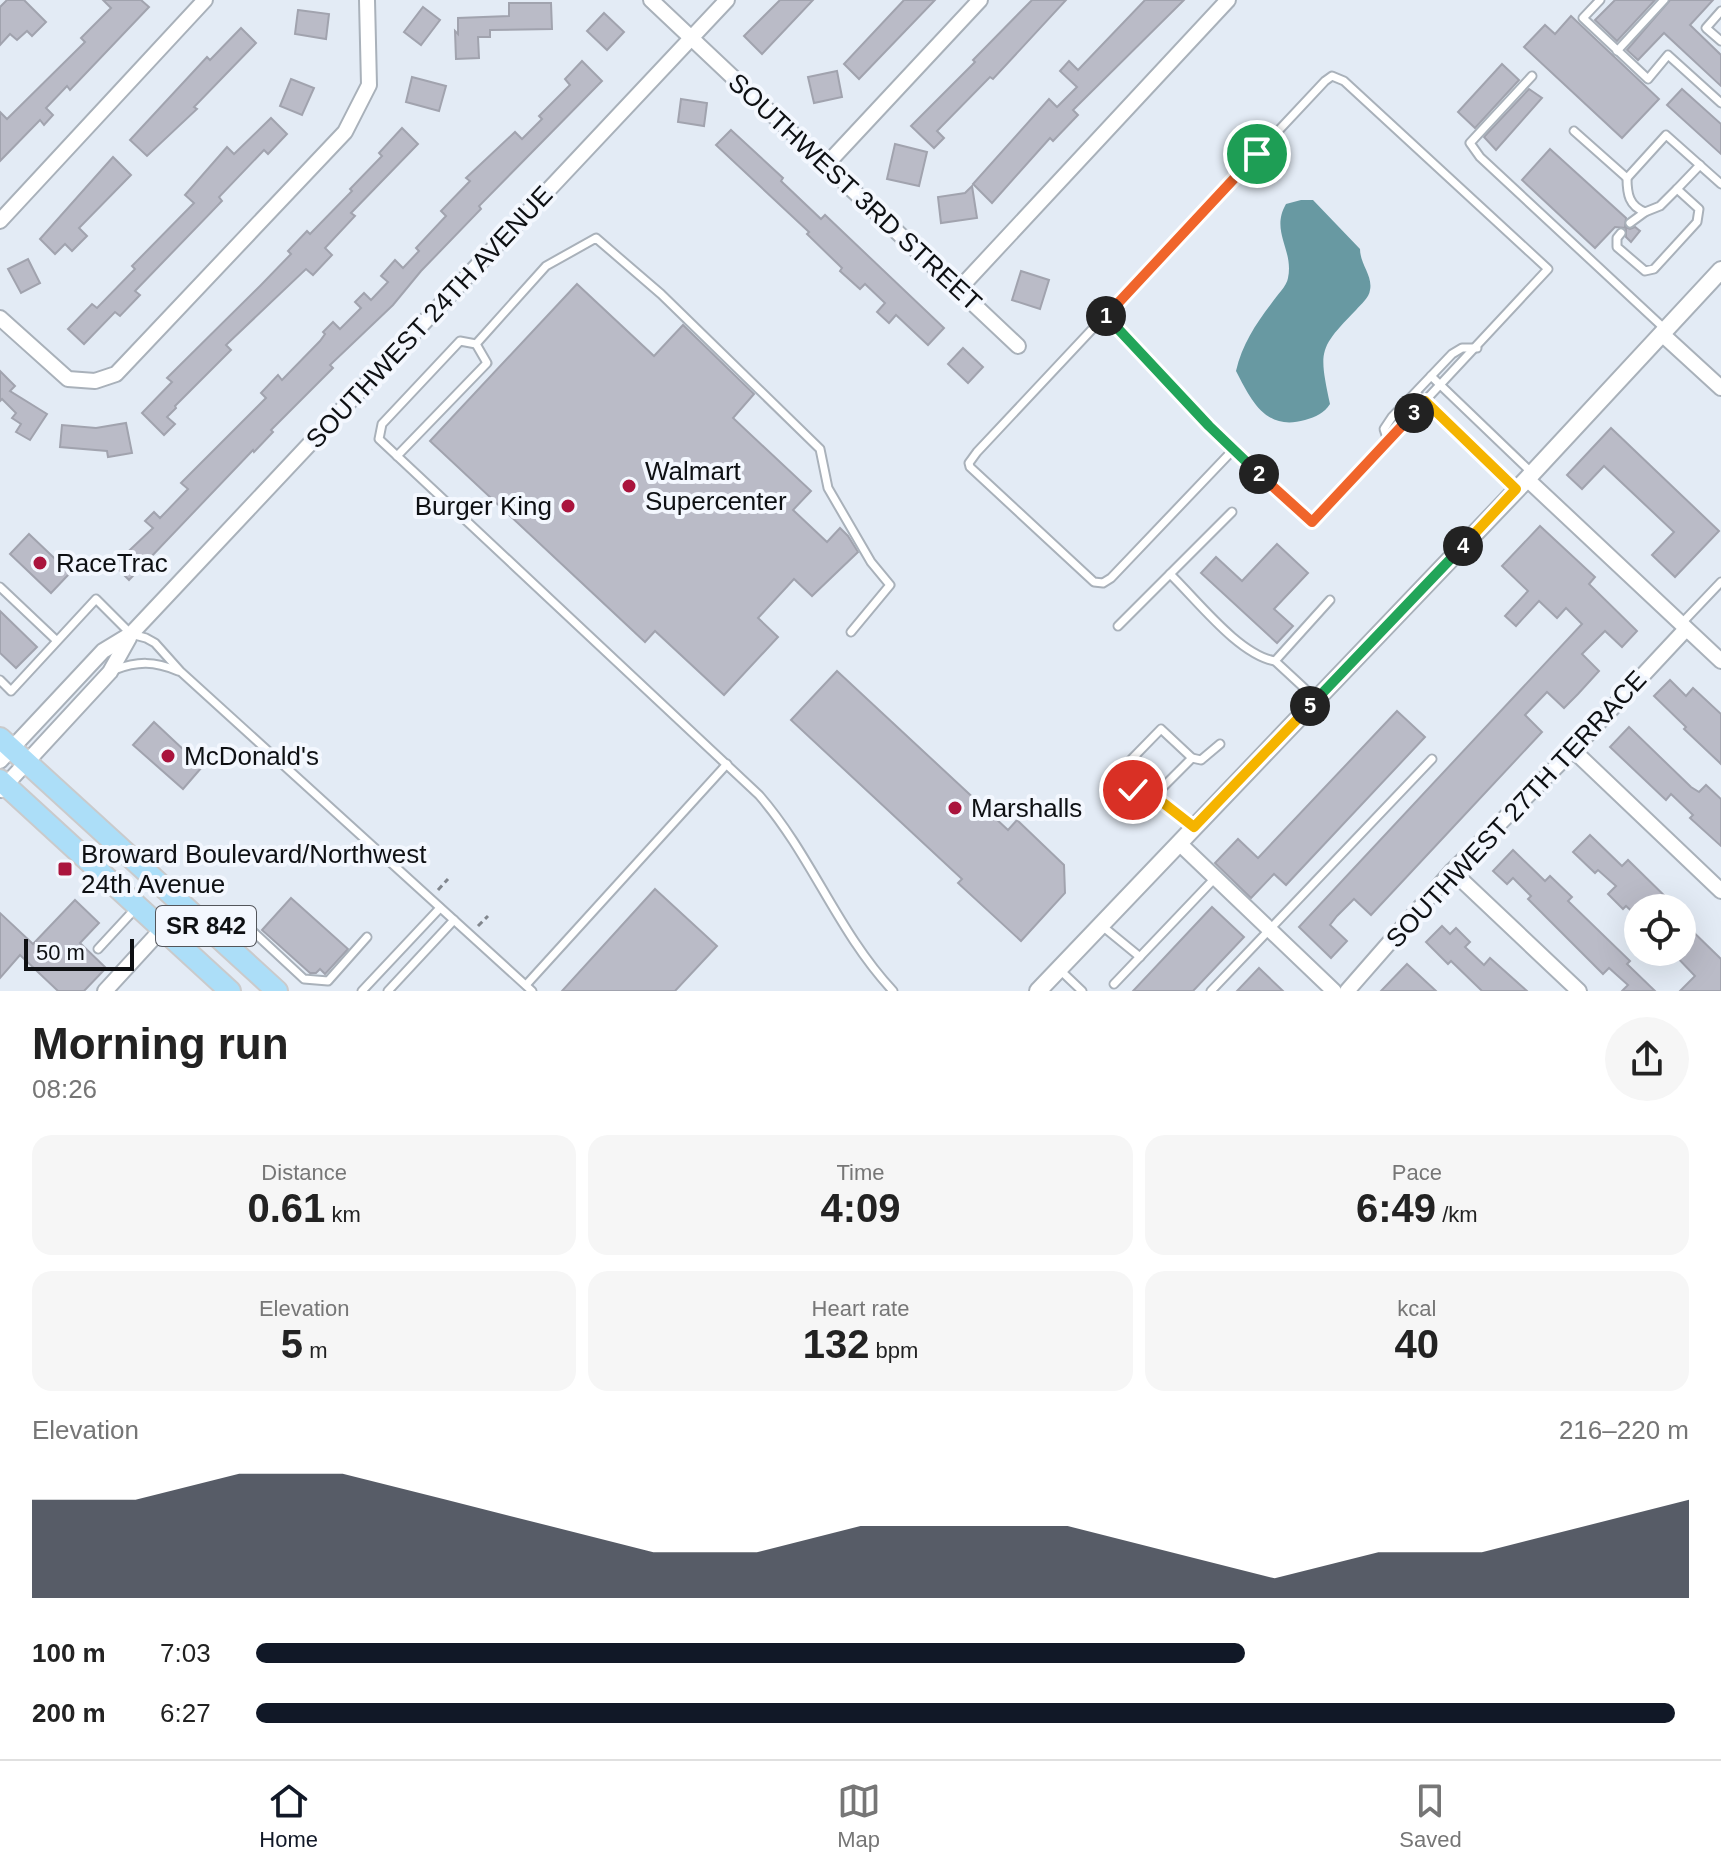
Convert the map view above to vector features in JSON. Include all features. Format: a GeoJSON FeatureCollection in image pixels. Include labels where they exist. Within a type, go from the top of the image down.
{"type":"FeatureCollection","features":[{"type":"Feature","properties":{"kind":"main road","name":"SR 842"},"geometry":{"type":"LineString","coordinates":[[9,752],[277,991]]}},
{"type":"Feature","properties":{"kind":"main road","name":"SR 842"},"geometry":{"type":"LineString","coordinates":[[2,785],[230,991]]}},
{"type":"Feature","properties":{"kind":"street"},"geometry":{"type":"LineString","coordinates":[[0,221],[205,0]]}},
{"type":"Feature","properties":{"kind":"street"},"geometry":{"type":"LineString","coordinates":[[0,318],[68,379],[95,381],[116,374],[345,132],[369,85],[367,0]]}},
{"type":"Feature","properties":{"kind":"street","name":"SOUTHWEST 3RD STREET"},"geometry":{"type":"LineString","coordinates":[[651,0],[1018,346]]}},
{"type":"Feature","properties":{"kind":"street","name":"SOUTHWEST 24TH AVENUE"},"geometry":{"type":"LineString","coordinates":[[9,752],[110,672],[131,634],[727,0]]}},
{"type":"Feature","properties":{"kind":"street"},"geometry":{"type":"LineString","coordinates":[[826,165],[980,0]]}},
{"type":"Feature","properties":{"kind":"street"},"geometry":{"type":"LineString","coordinates":[[959,289],[1228,0]]}},
{"type":"Feature","properties":{"kind":"street"},"geometry":{"type":"LineString","coordinates":[[1038,991],[1721,270]]}},
{"type":"Feature","properties":{"kind":"street"},"geometry":{"type":"LineString","coordinates":[[1664,332],[1721,388]]}},
{"type":"Feature","properties":{"kind":"street"},"geometry":{"type":"LineString","coordinates":[[1525,480],[1721,661]]}},
{"type":"Feature","properties":{"kind":"street","name":"SOUTHWEST 27TH TERRACE"},"geometry":{"type":"LineString","coordinates":[[1347,991],[1452,871],[1573,750],[1684,626]]}},
{"type":"Feature","properties":{"kind":"street","name":"SOUTHWEST 24TH AVENUE"},"geometry":{"type":"LineString","coordinates":[[2,785],[9,752],[103,651],[131,634]]}},
{"type":"Feature","properties":{"kind":"street"},"geometry":{"type":"LineString","coordinates":[[1573,750],[1721,891]]}},
{"type":"Feature","properties":{"kind":"street"},"geometry":{"type":"LineString","coordinates":[[1179,843],[1334,991]]}},
{"type":"Feature","properties":{"kind":"street"},"geometry":{"type":"LineString","coordinates":[[1452,871],[1579,991]]}},
{"type":"Feature","properties":{"kind":"street"},"geometry":{"type":"LineString","coordinates":[[105,991],[161,930]]}},
{"type":"Feature","properties":{"kind":"lane"},"geometry":{"type":"LineString","coordinates":[[1600,0],[1583,18],[1648,79],[1668,55],[1721,103]]}},
{"type":"Feature","properties":{"kind":"lane"},"geometry":{"type":"LineString","coordinates":[[1617,51],[1664,0]]}},
{"type":"Feature","properties":{"kind":"lane"},"geometry":{"type":"LineString","coordinates":[[1721,11],[1706,28],[1721,41]]}},
{"type":"Feature","properties":{"kind":"lane"},"geometry":{"type":"LineString","coordinates":[[1105,316],[1233,450],[1312,522],[1548,269],[1344,81],[1332,76],[1105,316],[972,458],[970,467],[1094,582],[1103,583],[1233,450]]}},
{"type":"Feature","properties":{"kind":"lane"},"geometry":{"type":"LineString","coordinates":[[1532,76],[1470,143],[1480,157],[1664,332]]}},
{"type":"Feature","properties":{"kind":"lane"},"geometry":{"type":"LineString","coordinates":[[1574,131],[1627,178]]}},
{"type":"Feature","properties":{"kind":"lane"},"geometry":{"type":"LineString","coordinates":[[1645,212],[1631,203],[1627,178],[1666,135],[1721,184]]}},
{"type":"Feature","properties":{"kind":"lane"},"geometry":{"type":"LineString","coordinates":[[1630,223],[1660,206],[1700,165]]}},
{"type":"Feature","properties":{"kind":"lane"},"geometry":{"type":"LineString","coordinates":[[1621,233],[1617,238],[1617,247],[1645,271],[1654,269],[1697,222],[1699,209],[1677,189]]}},
{"type":"Feature","properties":{"kind":"lane"},"geometry":{"type":"LineString","coordinates":[[476,344],[546,266],[596,238],[661,294],[820,449],[828,488],[871,562],[890,585],[851,632]]}},
{"type":"Feature","properties":{"kind":"lane"},"geometry":{"type":"LineString","coordinates":[[397,456],[487,363],[476,344],[460,341],[382,424],[379,439],[397,456],[727,764],[779,818],[853,943],[893,991]]}},
{"type":"Feature","properties":{"kind":"lane"},"geometry":{"type":"LineString","coordinates":[[1388,441],[1384,429],[1452,354],[1462,348],[1477,348]]}},
{"type":"Feature","properties":{"kind":"lane"},"geometry":{"type":"LineString","coordinates":[[1431,376],[1525,480]]}},
{"type":"Feature","properties":{"kind":"lane"},"geometry":{"type":"LineString","coordinates":[[1416,393],[1525,480]]}},
{"type":"Feature","properties":{"kind":"lane"},"geometry":{"type":"LineString","coordinates":[[1118,626],[1232,512]]}},
{"type":"Feature","properties":{"kind":"lane"},"geometry":{"type":"LineString","coordinates":[[1170,574],[1237,641],[1261,659],[1275,661],[1316,699]]}},
{"type":"Feature","properties":{"kind":"lane"},"geometry":{"type":"LineString","coordinates":[[1684,626],[1721,582]]}},
{"type":"Feature","properties":{"kind":"lane"},"geometry":{"type":"LineString","coordinates":[[0,587],[56,640]]}},
{"type":"Feature","properties":{"kind":"lane"},"geometry":{"type":"LineString","coordinates":[[0,680],[11,691],[96,599],[131,634],[155,643],[180,671],[529,988],[727,764]]}},
{"type":"Feature","properties":{"kind":"lane"},"geometry":{"type":"LineString","coordinates":[[1275,661],[1330,600]]}},
{"type":"Feature","properties":{"kind":"lane"},"geometry":{"type":"LineString","coordinates":[[110,672],[140,662],[163,664],[180,671]]}},
{"type":"Feature","properties":{"kind":"lane"},"geometry":{"type":"LineString","coordinates":[[1194,827],[1154,796],[1143,792],[1120,771],[1161,729],[1192,758],[1201,760],[1220,744]]}},
{"type":"Feature","properties":{"kind":"lane"},"geometry":{"type":"LineString","coordinates":[[1154,796],[1192,758]]}},
{"type":"Feature","properties":{"kind":"lane"},"geometry":{"type":"LineString","coordinates":[[1211,991],[1432,759]]}},
{"type":"Feature","properties":{"kind":"lane"},"geometry":{"type":"LineString","coordinates":[[1114,984],[1215,878]]}},
{"type":"Feature","properties":{"kind":"lane"},"geometry":{"type":"LineString","coordinates":[[98,949],[137,907]]}},
{"type":"Feature","properties":{"kind":"lane"},"geometry":{"type":"LineString","coordinates":[[362,991],[440,908]]}},
{"type":"Feature","properties":{"kind":"lane"},"geometry":{"type":"LineString","coordinates":[[242,912],[248,927],[304,979],[312,981],[328,981],[367,937]]}},
{"type":"Feature","properties":{"kind":"lane"},"geometry":{"type":"LineString","coordinates":[[388,991],[454,920]]}},
{"type":"Feature","properties":{"kind":"lane"},"geometry":{"type":"LineString","coordinates":[[1101,925],[1140,957]]}},
{"type":"Feature","properties":{"kind":"lane"},"geometry":{"type":"LineString","coordinates":[[1059,969],[1082,991]]}},
{"type":"Feature","properties":{"kind":"path"},"geometry":{"type":"LineString","coordinates":[[435,892],[448,879]]}},
{"type":"Feature","properties":{"kind":"path"},"geometry":{"type":"LineString","coordinates":[[475,929],[488,916]]}},
{"type":"Feature","properties":{"kind":"water"},"geometry":{"type":"Polygon","coordinates":[[[1313,200],[1360,249],[1370,285],[1366,298],[1328,343],[1323,361],[1330,404],[1316,416],[1291,422],[1270,418],[1262,411],[1236,371],[1250,336],[1287,281],[1288,258],[1280,223],[1286,204],[1313,200]]]}},
{"type":"Feature","properties":{"kind":"building"},"geometry":{"type":"Polygon","coordinates":[[[7,0],[24,0],[46,22],[32,36],[27,31],[17,40],[10,34],[0,45],[0,7],[7,0]]]}},
{"type":"Feature","properties":{"kind":"building"},"geometry":{"type":"Polygon","coordinates":[[[103,0],[141,0],[149,7],[70,90],[67,86],[46,108],[53,115],[44,125],[40,120],[0,161],[0,112],[7,119],[85,42],[81,38],[111,8],[103,0]]]}},
{"type":"Feature","properties":{"kind":"building"},"geometry":{"type":"Polygon","coordinates":[[[780,0],[813,0],[762,54],[744,36],[780,0]]]}},
{"type":"Feature","properties":{"kind":"building"},"geometry":{"type":"Polygon","coordinates":[[[904,0],[935,0],[859,79],[844,64],[904,0]]]}},
{"type":"Feature","properties":{"kind":"building"},"geometry":{"type":"Polygon","coordinates":[[[1032,0],[1066,0],[993,79],[990,77],[937,131],[944,138],[934,148],[911,126],[1032,0]]]}},
{"type":"Feature","properties":{"kind":"building"},"geometry":{"type":"Polygon","coordinates":[[[1145,0],[1184,0],[1073,110],[1078,115],[1053,141],[1050,138],[992,203],[973,184],[1049,99],[1057,107],[1077,87],[1060,71],[1069,61],[1078,70],[1145,0]]]}},
{"type":"Feature","properties":{"kind":"building"},"geometry":{"type":"Polygon","coordinates":[[[1615,0],[1655,0],[1617,41],[1595,20],[1615,0]]]}},
{"type":"Feature","properties":{"kind":"building"},"geometry":{"type":"Polygon","coordinates":[[[1670,0],[1713,0],[1690,25],[1721,55],[1721,86],[1664,33],[1638,60],[1627,50],[1670,0]]]}},
{"type":"Feature","properties":{"kind":"building"},"geometry":{"type":"Polygon","coordinates":[[[509,3],[551,3],[552,29],[490,30],[490,37],[478,37],[479,58],[456,59],[458,18],[509,16],[509,3]]]}},
{"type":"Feature","properties":{"kind":"building"},"geometry":{"type":"Polygon","coordinates":[[[423,7],[440,20],[421,45],[404,32],[423,7]]]}},
{"type":"Feature","properties":{"kind":"building"},"geometry":{"type":"Polygon","coordinates":[[[298,10],[329,14],[326,39],[295,34],[298,10]]]}},
{"type":"Feature","properties":{"kind":"building"},"geometry":{"type":"Polygon","coordinates":[[[604,13],[624,32],[607,50],[587,31],[604,13]]]}},
{"type":"Feature","properties":{"kind":"building"},"geometry":{"type":"Polygon","coordinates":[[[1571,16],[1659,99],[1622,138],[1524,47],[1545,25],[1555,34],[1571,16]]]}},
{"type":"Feature","properties":{"kind":"building"},"geometry":{"type":"Polygon","coordinates":[[[241,28],[256,43],[194,107],[197,109],[147,156],[130,140],[207,57],[210,60],[241,28]]]}},
{"type":"Feature","properties":{"kind":"building"},"geometry":{"type":"Polygon","coordinates":[[[582,61],[602,81],[479,206],[481,209],[393,305],[330,365],[333,368],[129,580],[114,565],[153,528],[145,521],[154,512],[160,518],[188,489],[181,483],[266,398],[261,393],[278,375],[282,380],[320,341],[325,334],[323,332],[333,322],[340,329],[361,308],[355,302],[364,293],[371,300],[388,282],[381,276],[395,260],[403,268],[419,251],[416,248],[446,216],[441,211],[470,181],[466,178],[515,132],[522,139],[542,119],[539,116],[570,85],[565,79],[582,61]]]}},
{"type":"Feature","properties":{"kind":"building"},"geometry":{"type":"Polygon","coordinates":[[[1502,64],[1519,80],[1475,128],[1458,112],[1502,64]]]}},
{"type":"Feature","properties":{"kind":"building"},"geometry":{"type":"Polygon","coordinates":[[[837,71],[842,97],[814,103],[808,77],[837,71]]]}},
{"type":"Feature","properties":{"kind":"building"},"geometry":{"type":"Polygon","coordinates":[[[412,77],[446,86],[439,111],[406,102],[412,77]]]}},
{"type":"Feature","properties":{"kind":"building"},"geometry":{"type":"Polygon","coordinates":[[[291,79],[314,88],[302,115],[280,106],[291,79]]]}},
{"type":"Feature","properties":{"kind":"building"},"geometry":{"type":"Polygon","coordinates":[[[1529,89],[1542,98],[1496,150],[1484,137],[1529,89]]]}},
{"type":"Feature","properties":{"kind":"building"},"geometry":{"type":"Polygon","coordinates":[[[1682,89],[1721,124],[1721,154],[1667,105],[1682,89]]]}},
{"type":"Feature","properties":{"kind":"building"},"geometry":{"type":"Polygon","coordinates":[[[681,99],[707,103],[704,126],[678,122],[681,99]]]}},
{"type":"Feature","properties":{"kind":"building"},"geometry":{"type":"Polygon","coordinates":[[[271,118],[287,134],[268,154],[264,150],[219,197],[222,201],[135,291],[140,295],[120,316],[115,312],[84,344],[68,329],[92,304],[97,308],[135,269],[132,266],[194,203],[185,195],[227,147],[234,154],[271,118]]]}},
{"type":"Feature","properties":{"kind":"building"},"geometry":{"type":"Polygon","coordinates":[[[402,128],[418,144],[351,213],[355,216],[325,248],[332,255],[313,275],[306,269],[226,345],[231,350],[167,417],[175,424],[164,435],[142,413],[172,382],[167,378],[291,254],[288,251],[307,231],[310,234],[352,191],[350,189],[382,156],[379,153],[402,128]]]}},
{"type":"Feature","properties":{"kind":"building"},"geometry":{"type":"Polygon","coordinates":[[[731,130],[783,178],[781,181],[821,219],[825,215],[944,328],[928,345],[896,315],[889,323],[877,312],[885,303],[865,284],[860,289],[840,271],[842,268],[807,234],[809,232],[716,145],[731,130]]]}},
{"type":"Feature","properties":{"kind":"building"},"geometry":{"type":"Polygon","coordinates":[[[895,144],[927,152],[919,186],[887,179],[895,144]]]}},
{"type":"Feature","properties":{"kind":"building"},"geometry":{"type":"Polygon","coordinates":[[[1550,149],[1626,218],[1625,227],[1635,227],[1640,231],[1631,242],[1626,237],[1626,228],[1615,227],[1595,248],[1522,180],[1550,149]]]}},
{"type":"Feature","properties":{"kind":"building"},"geometry":{"type":"Polygon","coordinates":[[[113,157],[131,175],[79,228],[87,236],[72,251],[65,244],[55,254],[40,239],[113,157]]]}},
{"type":"Feature","properties":{"kind":"building"},"geometry":{"type":"Polygon","coordinates":[[[972,186],[977,218],[941,223],[938,197],[965,193],[972,186]]]}},
{"type":"Feature","properties":{"kind":"building"},"geometry":{"type":"Polygon","coordinates":[[[28,259],[40,283],[21,293],[8,269],[28,259]]]}},
{"type":"Feature","properties":{"kind":"building"},"geometry":{"type":"Polygon","coordinates":[[[1021,271],[1049,280],[1040,309],[1012,300],[1021,271]]]}},
{"type":"Feature","properties":{"kind":"building"},"geometry":{"type":"Polygon","coordinates":[[[577,284],[654,356],[683,325],[754,394],[733,418],[811,491],[793,510],[827,542],[840,528],[858,552],[812,596],[794,579],[758,618],[778,637],[724,695],[655,631],[645,642],[430,441],[577,284]]]}},
{"type":"Feature","properties":{"kind":"building"},"geometry":{"type":"Polygon","coordinates":[[[963,348],[983,367],[968,383],[948,364],[963,348]]]}},
{"type":"Feature","properties":{"kind":"building"},"geometry":{"type":"Polygon","coordinates":[[[0,371],[15,386],[10,391],[47,414],[30,440],[16,432],[21,424],[12,418],[16,413],[2,399],[0,401],[0,371]]]}},
{"type":"Feature","properties":{"kind":"building"},"geometry":{"type":"Polygon","coordinates":[[[126,423],[132,453],[108,457],[107,451],[60,447],[62,425],[96,428],[126,423]]]}},
{"type":"Feature","properties":{"kind":"building"},"geometry":{"type":"Polygon","coordinates":[[[1611,428],[1719,531],[1675,577],[1652,555],[1674,532],[1604,466],[1582,489],[1567,475],[1611,428]]]}},
{"type":"Feature","properties":{"kind":"building"},"geometry":{"type":"Polygon","coordinates":[[[1540,526],[1595,577],[1589,584],[1637,631],[1622,647],[1605,631],[1582,654],[1599,671],[1564,708],[1547,692],[1525,715],[1542,732],[1371,915],[1354,899],[1337,916],[1330,925],[1347,941],[1331,958],[1299,927],[1582,624],[1566,608],[1557,618],[1539,601],[1516,626],[1505,616],[1528,591],[1502,566],[1540,526]]]}},
{"type":"Feature","properties":{"kind":"building","name":"RaceTrac"},"geometry":{"type":"Polygon","coordinates":[[[29,534],[70,573],[51,593],[10,554],[29,534]]]}},
{"type":"Feature","properties":{"kind":"building"},"geometry":{"type":"Polygon","coordinates":[[[1277,544],[1308,573],[1274,609],[1293,626],[1277,643],[1201,573],[1216,557],[1242,581],[1277,544]]]}},
{"type":"Feature","properties":{"kind":"building"},"geometry":{"type":"Polygon","coordinates":[[[0,611],[37,647],[16,668],[0,653],[0,611]]]}},
{"type":"Feature","properties":{"kind":"building"},"geometry":{"type":"Polygon","coordinates":[[[837,671],[1008,830],[1017,820],[1064,865],[1065,893],[1021,941],[958,883],[962,879],[791,720],[837,671]]]}},
{"type":"Feature","properties":{"kind":"building"},"geometry":{"type":"Polygon","coordinates":[[[1670,680],[1686,696],[1693,688],[1721,714],[1721,764],[1654,696],[1670,680]]]}},
{"type":"Feature","properties":{"kind":"building"},"geometry":{"type":"Polygon","coordinates":[[[1397,711],[1425,737],[1286,885],[1274,874],[1251,898],[1215,863],[1238,839],[1258,858],[1397,711]]]}},
{"type":"Feature","properties":{"kind":"building","name":"McDonald's"},"geometry":{"type":"Polygon","coordinates":[[[154,722],[202,767],[183,789],[133,745],[154,722]]]}},
{"type":"Feature","properties":{"kind":"building"},"geometry":{"type":"Polygon","coordinates":[[[1629,727],[1691,787],[1699,792],[1706,785],[1721,799],[1721,846],[1690,818],[1693,815],[1671,794],[1666,800],[1610,747],[1629,727]]]}},
{"type":"Feature","properties":{"kind":"building"},"geometry":{"type":"Polygon","coordinates":[[[1590,835],[1622,866],[1628,860],[1663,894],[1624,894],[1623,909],[1608,894],[1616,886],[1598,870],[1595,873],[1573,852],[1590,835]]]}},
{"type":"Feature","properties":{"kind":"building"},"geometry":{"type":"Polygon","coordinates":[[[1513,850],[1545,881],[1550,876],[1572,897],[1568,901],[1624,955],[1624,966],[1629,966],[1655,991],[1622,991],[1628,985],[1609,968],[1603,974],[1528,899],[1531,896],[1513,878],[1507,884],[1493,871],[1513,850]]]}},
{"type":"Feature","properties":{"kind":"building"},"geometry":{"type":"Polygon","coordinates":[[[655,889],[717,946],[675,991],[562,991],[655,889]]]}},
{"type":"Feature","properties":{"kind":"building"},"geometry":{"type":"Polygon","coordinates":[[[291,898],[348,949],[325,974],[320,969],[310,973],[262,930],[291,898]]]}},
{"type":"Feature","properties":{"kind":"building"},"geometry":{"type":"Polygon","coordinates":[[[75,900],[99,923],[80,943],[106,968],[84,991],[58,991],[20,955],[0,978],[0,913],[33,944],[75,900]]]}},
{"type":"Feature","properties":{"kind":"building"},"geometry":{"type":"Polygon","coordinates":[[[1212,907],[1244,937],[1193,991],[1133,991],[1212,907]]]}},
{"type":"Feature","properties":{"kind":"building"},"geometry":{"type":"Polygon","coordinates":[[[1442,926],[1450,934],[1456,928],[1470,942],[1465,947],[1484,965],[1490,958],[1527,991],[1482,991],[1426,942],[1442,926]]]}},
{"type":"Feature","properties":{"kind":"building"},"geometry":{"type":"Polygon","coordinates":[[[1696,935],[1721,959],[1721,991],[1680,991],[1695,976],[1685,966],[1696,966],[1696,935]]]}},
{"type":"Feature","properties":{"kind":"building"},"geometry":{"type":"Polygon","coordinates":[[[1407,964],[1436,991],[1381,991],[1407,964]]]}},
{"type":"Feature","properties":{"kind":"building"},"geometry":{"type":"Polygon","coordinates":[[[1259,968],[1283,991],[1237,991],[1259,968]]]}},
{"type":"Feature","properties":{"kind":"place","name":"Walmart Supercenter"},"geometry":{"type":"Point","coordinates":[629,486]}},
{"type":"Feature","properties":{"kind":"place","name":"Burger King"},"geometry":{"type":"Point","coordinates":[568,506]}},
{"type":"Feature","properties":{"kind":"place","name":"RaceTrac"},"geometry":{"type":"Point","coordinates":[40,563]}},
{"type":"Feature","properties":{"kind":"place","name":"McDonald's"},"geometry":{"type":"Point","coordinates":[168,756]}},
{"type":"Feature","properties":{"kind":"place","name":"Marshalls"},"geometry":{"type":"Point","coordinates":[955,808]}},
{"type":"Feature","properties":{"kind":"place","name":"Broward Boulevard/Northwest 24th Avenue"},"geometry":{"type":"Point","coordinates":[65,869]}},
{"type":"Feature","properties":{"kind":"route"},"geometry":{"type":"LineString","coordinates":[[1133,790],[1157,798],[1194,827],[1516,489],[1425,401],[1312,522],[1233,450],[1105,316],[1257,154]]}}]}
